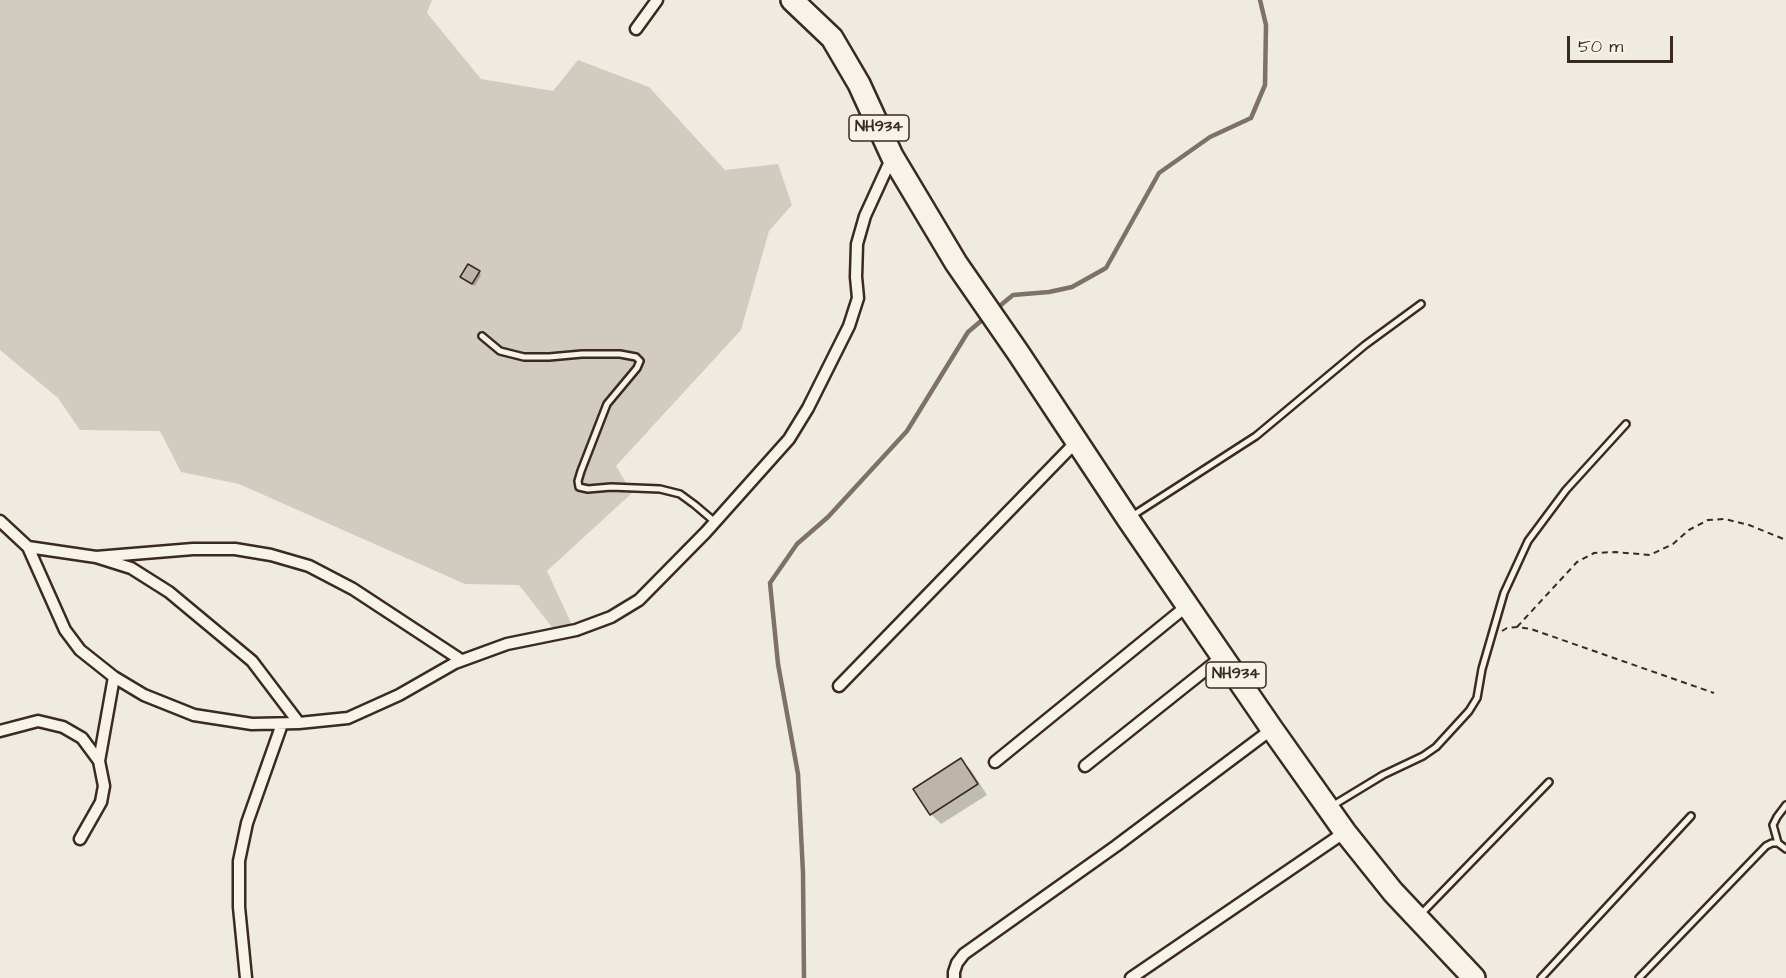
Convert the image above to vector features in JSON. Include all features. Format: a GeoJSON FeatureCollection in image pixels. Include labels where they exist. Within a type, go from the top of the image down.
{"type":"FeatureCollection","features":[{"type":"Feature","properties":{"kind":"highway","name":"NH934"},"geometry":{"type":"LineString","coordinates":[[792,0],[832,38],[859,84],[892,156],[956,263],[1272,729],[1345,832],[1393,892],[1474,978]]}},
{"type":"Feature","properties":{"kind":"street"},"geometry":{"type":"LineString","coordinates":[[636,28],[657,0]]}},
{"type":"Feature","properties":{"kind":"street"},"geometry":{"type":"LineString","coordinates":[[2,527],[28,547],[65,630],[80,651],[114,677],[144,695],[194,715],[252,724],[299,723],[348,718],[399,695],[461,660],[507,644],[576,630],[611,617],[639,600],[715,522],[789,439],[808,408],[849,326],[858,298],[856,244],[865,216],[892,156]]}},
{"type":"Feature","properties":{"kind":"street"},"geometry":{"type":"LineString","coordinates":[[839,686],[1077,441]]}},
{"type":"Feature","properties":{"kind":"street"},"geometry":{"type":"LineString","coordinates":[[28,547],[96,557],[131,568],[169,592],[252,661],[299,723]]}},
{"type":"Feature","properties":{"kind":"street"},"geometry":{"type":"LineString","coordinates":[[96,557],[193,549],[235,549],[281,558],[309,566],[353,589],[461,660]]}},
{"type":"Feature","properties":{"kind":"street"},"geometry":{"type":"LineString","coordinates":[[995,762],[1188,605]]}},
{"type":"Feature","properties":{"kind":"street"},"geometry":{"type":"LineString","coordinates":[[1085,766],[1223,656]]}},
{"type":"Feature","properties":{"kind":"street"},"geometry":{"type":"LineString","coordinates":[[80,838],[100,802],[105,786],[99,761],[114,677]]}},
{"type":"Feature","properties":{"kind":"street"},"geometry":{"type":"LineString","coordinates":[[0,730],[38,721],[63,727],[81,738],[99,761]]}},
{"type":"Feature","properties":{"kind":"street"},"geometry":{"type":"LineString","coordinates":[[246,978],[239,907],[239,861],[247,824],[282,724]]}},
{"type":"Feature","properties":{"kind":"street"},"geometry":{"type":"LineString","coordinates":[[954,978],[957,963],[964,954],[1116,846],[1272,729]]}},
{"type":"Feature","properties":{"kind":"street"},"geometry":{"type":"LineString","coordinates":[[1131,978],[1345,832]]}},
{"type":"Feature","properties":{"kind":"lane"},"geometry":{"type":"LineString","coordinates":[[1128,519],[1256,436],[1365,345],[1421,304]]}},
{"type":"Feature","properties":{"kind":"lane"},"geometry":{"type":"LineString","coordinates":[[482,336],[500,351],[524,357],[621,354],[636,357],[640,361],[637,368],[607,404],[580,471],[579,487],[660,489],[680,494],[715,522]]}},
{"type":"Feature","properties":{"kind":"lane"},"geometry":{"type":"LineString","coordinates":[[1328,808],[1383,775],[1423,756],[1436,747],[1469,711],[1477,698],[1482,669],[1504,593],[1528,542],[1566,490],[1626,424]]}},
{"type":"Feature","properties":{"kind":"lane"},"geometry":{"type":"LineString","coordinates":[[1417,918],[1549,782]]}},
{"type":"Feature","properties":{"kind":"lane"},"geometry":{"type":"LineString","coordinates":[[1778,843],[1773,825],[1776,817],[1786,805]]}},
{"type":"Feature","properties":{"kind":"lane"},"geometry":{"type":"LineString","coordinates":[[1541,978],[1691,816]]}},
{"type":"Feature","properties":{"kind":"lane"},"geometry":{"type":"LineString","coordinates":[[1639,978],[1766,846],[1778,843],[1786,849]]}},
{"type":"Feature","properties":{"kind":"path"},"geometry":{"type":"LineString","coordinates":[[1517,627],[1577,562],[1594,553],[1650,555],[1673,544],[1689,530],[1708,520],[1725,519],[1749,525],[1786,540]]}},
{"type":"Feature","properties":{"kind":"path"},"geometry":{"type":"LineString","coordinates":[[1492,636],[1507,628],[1531,629],[1714,693]]}},
{"type":"Feature","properties":{"kind":"shaded area"},"geometry":{"type":"Polygon","coordinates":[[[0,0],[432,0],[427,13],[481,79],[553,91],[578,60],[649,87],[725,170],[778,164],[792,205],[769,231],[741,330],[616,466],[632,493],[547,571],[572,625],[555,631],[519,585],[465,584],[239,484],[181,472],[160,431],[80,430],[58,398],[0,350],[0,0]]]}},
{"type":"Feature","properties":{"kind":"building"},"geometry":{"type":"Polygon","coordinates":[[[468,264],[480,271],[472,284],[460,277],[468,264]]]}},
{"type":"Feature","properties":{"kind":"building"},"geometry":{"type":"Polygon","coordinates":[[[961,758],[978,784],[930,815],[913,789],[961,758]]]}},
{"type":"Feature","properties":{"kind":"waterway"},"geometry":{"type":"LineString","coordinates":[[996,309],[1013,295],[1049,292],[1072,287],[1106,268],[1159,173],[1210,137],[1251,118],[1265,85],[1266,25],[1260,0]]}},
{"type":"Feature","properties":{"kind":"waterway"},"geometry":{"type":"LineString","coordinates":[[804,978],[803,873],[798,774],[778,664],[770,583],[797,544],[828,517],[907,431],[968,332],[987,316]]}}]}
